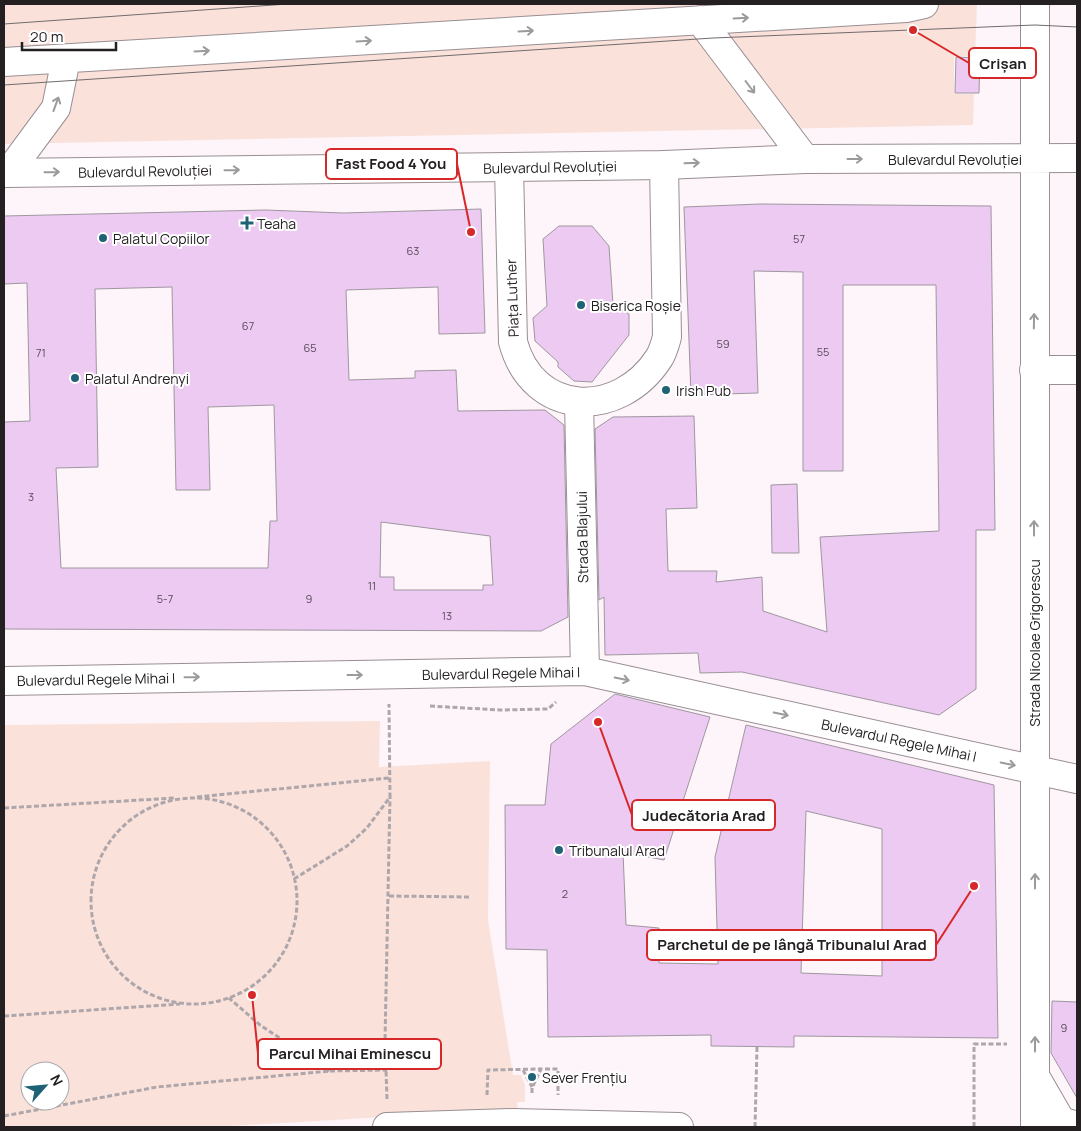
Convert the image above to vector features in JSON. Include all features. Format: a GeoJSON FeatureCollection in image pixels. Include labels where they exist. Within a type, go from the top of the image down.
{"type":"FeatureCollection","features":[{"type":"Feature","properties":{"kind":"main road"},"geometry":{"type":"LineString","coordinates":[[4,62],[906,8],[924,4]]}},
{"type":"Feature","properties":{"kind":"main road","name":"Bulevardul Revoluției"},"geometry":{"type":"LineString","coordinates":[[1035,4],[1036,159]]}},
{"type":"Feature","properties":{"kind":"main road"},"geometry":{"type":"LineString","coordinates":[[700,20],[805,159]]}},
{"type":"Feature","properties":{"kind":"main road"},"geometry":{"type":"LineString","coordinates":[[6,172],[56,108],[66,59]]}},
{"type":"Feature","properties":{"kind":"main road","name":"Bulevardul Revoluției"},"geometry":{"type":"LineString","coordinates":[[6,172],[664,165],[805,159],[1077,158]]}},
{"type":"Feature","properties":{"kind":"main road","name":"Strada Nicolae Grigorescu"},"geometry":{"type":"LineString","coordinates":[[1036,159],[1034,370],[1035,1076],[1058,1125]]}},
{"type":"Feature","properties":{"kind":"main road","name":"Piața Luther"},"geometry":{"type":"LineString","coordinates":[[509,167],[513,342],[518,358],[526,372],[552,395],[568,401],[579,402],[607,398],[619,393],[641,378],[660,357],[668,337],[664,165]]}},
{"type":"Feature","properties":{"kind":"main road"},"geometry":{"type":"LineString","coordinates":[[1034,370],[1077,370]]}},
{"type":"Feature","properties":{"kind":"main road","name":"Strada Blajului"},"geometry":{"type":"LineString","coordinates":[[579,402],[580,671]]}},
{"type":"Feature","properties":{"kind":"main road","name":"Bulevardul Regele Mihai I"},"geometry":{"type":"LineString","coordinates":[[4,680],[580,671],[1077,779]]}},
{"type":"Feature","properties":{"kind":"main road"},"geometry":{"type":"LineString","coordinates":[[388,1127],[533,1124],[679,1127]]}},
{"type":"Feature","properties":{"kind":"path"},"geometry":{"type":"LineString","coordinates":[[426,706],[500,710],[548,709],[568,690],[580,671]]}},
{"type":"Feature","properties":{"kind":"path"},"geometry":{"type":"LineString","coordinates":[[387,1084],[390,797],[388,704],[398,704]]}},
{"type":"Feature","properties":{"kind":"path"},"geometry":{"type":"LineString","coordinates":[[4,808],[189,798],[390,778]]}},
{"type":"Feature","properties":{"kind":"path"},"geometry":{"type":"LineString","coordinates":[[294,879],[347,846],[367,828],[390,797]]}},
{"type":"Feature","properties":{"kind":"path"},"geometry":{"type":"LineString","coordinates":[[4,1016],[208,1003],[229,998],[248,989],[264,977],[277,962],[291,936],[296,908],[294,879],[284,852],[267,828],[245,811],[218,800],[189,798],[158,804],[130,819],[108,843],[94,872],[90,904],[96,936],[112,964],[135,986],[164,1000],[186,1004]]}},
{"type":"Feature","properties":{"kind":"path"},"geometry":{"type":"LineString","coordinates":[[389,896],[470,897]]}},
{"type":"Feature","properties":{"kind":"path"},"geometry":{"type":"LineString","coordinates":[[229,998],[260,1025],[330,1071]]}},
{"type":"Feature","properties":{"kind":"path"},"geometry":{"type":"LineString","coordinates":[[974,1127],[974,1044],[1035,1044]]}},
{"type":"Feature","properties":{"kind":"path"},"geometry":{"type":"LineString","coordinates":[[755,1127],[757,1047]]}},
{"type":"Feature","properties":{"kind":"path"},"geometry":{"type":"LineString","coordinates":[[487,1098],[488,1070],[558,1069],[558,1096]]}},
{"type":"Feature","properties":{"kind":"path"},"geometry":{"type":"LineString","coordinates":[[4,1116],[157,1087],[330,1071],[387,1070]]}},
{"type":"Feature","properties":{"kind":"path"},"geometry":{"type":"LineString","coordinates":[[523,1070],[532,1088],[533,1124]]}},
{"type":"Feature","properties":{"kind":"path"},"geometry":{"type":"LineString","coordinates":[[532,1088],[541,1070]]}},
{"type":"Feature","properties":{"kind":"shaded area"},"geometry":{"type":"Polygon","coordinates":[[[4,4],[977,4],[975,56],[954,56],[954,94],[974,94],[973,125],[4,144],[4,4]]]}},
{"type":"Feature","properties":{"kind":"shaded area"},"geometry":{"type":"Polygon","coordinates":[[[380,721],[379,767],[490,761],[488,920],[513,1075],[521,1075],[525,1085],[525,1102],[517,1102],[518,1109],[215,1127],[4,1127],[4,725],[380,721]]]}},
{"type":"Feature","properties":{"kind":"building"},"geometry":{"type":"Polygon","coordinates":[[[956,57],[980,58],[979,93],[955,93],[956,57]]]}},
{"type":"Feature","properties":{"kind":"building"},"geometry":{"type":"Polygon","coordinates":[[[760,204],[991,206],[995,530],[976,530],[976,689],[939,715],[742,672],[700,673],[698,653],[605,655],[604,597],[599,600],[595,429],[613,417],[694,416],[697,508],[666,509],[668,571],[717,571],[716,582],[762,577],[763,611],[827,632],[820,537],[939,531],[936,285],[843,285],[843,471],[803,471],[803,272],[754,271],[758,393],[691,395],[684,207],[760,204]]]}},
{"type":"Feature","properties":{"kind":"building"},"geometry":{"type":"Polygon","coordinates":[[[481,209],[485,333],[439,334],[438,287],[346,290],[349,380],[415,378],[415,371],[456,370],[458,411],[545,410],[564,425],[568,617],[541,631],[4,629],[4,422],[30,421],[27,283],[4,284],[4,216],[266,210],[343,213],[481,209]],[[172,287],[95,289],[98,467],[56,468],[61,568],[268,568],[270,521],[277,521],[274,405],[208,407],[210,490],[176,490],[172,287]],[[381,522],[380,577],[394,577],[394,590],[483,590],[483,585],[493,585],[490,536],[381,522]]]}},
{"type":"Feature","properties":{"kind":"building","name":"Biserica Roșie"},"geometry":{"type":"Polygon","coordinates":[[[559,226],[592,226],[609,246],[613,304],[629,314],[629,335],[592,382],[574,381],[558,367],[558,362],[535,341],[533,318],[547,306],[543,239],[559,226]]]}},
{"type":"Feature","properties":{"kind":"building"},"geometry":{"type":"Polygon","coordinates":[[[797,484],[799,553],[772,553],[771,485],[797,484]]]}},
{"type":"Feature","properties":{"kind":"building"},"geometry":{"type":"Polygon","coordinates":[[[615,694],[710,717],[664,860],[623,852],[626,925],[659,928],[659,963],[718,964],[715,857],[746,725],[994,785],[998,1038],[794,1036],[794,1047],[711,1046],[711,1035],[548,1037],[547,950],[506,949],[505,805],[545,805],[551,744],[615,694]],[[806,811],[801,973],[882,976],[882,829],[806,811]]]}},
{"type":"Feature","properties":{"kind":"building"},"geometry":{"type":"Polygon","coordinates":[[[1052,1001],[1077,1002],[1077,1098],[1051,1053],[1052,1001]]]}},
{"type":"Feature","properties":{"kind":"tram line"},"geometry":{"type":"LineString","coordinates":[[4,24],[288,4]]}},
{"type":"Feature","properties":{"kind":"tram line"},"geometry":{"type":"LineString","coordinates":[[4,85],[713,38],[1035,25],[1077,27]]}},
{"type":"Feature","properties":{"kind":"place","name":"Crișan"},"geometry":{"type":"Point","coordinates":[913,30]}},
{"type":"Feature","properties":{"kind":"place","name":"Teaha"},"geometry":{"type":"Point","coordinates":[247,223]}},
{"type":"Feature","properties":{"kind":"place","name":"Fast Food 4 You"},"geometry":{"type":"Point","coordinates":[471,232]}},
{"type":"Feature","properties":{"kind":"place","name":"Palatul Copiilor"},"geometry":{"type":"Point","coordinates":[103,238]}},
{"type":"Feature","properties":{"kind":"place","name":"Biserica Roșie"},"geometry":{"type":"Point","coordinates":[581,305]}},
{"type":"Feature","properties":{"kind":"place","name":"Palatul Andrenyi"},"geometry":{"type":"Point","coordinates":[75,378]}},
{"type":"Feature","properties":{"kind":"place","name":"Irish Pub"},"geometry":{"type":"Point","coordinates":[666,390]}},
{"type":"Feature","properties":{"kind":"place","name":"Judecătoria Arad"},"geometry":{"type":"Point","coordinates":[598,722]}},
{"type":"Feature","properties":{"kind":"place","name":"Tribunalul Arad"},"geometry":{"type":"Point","coordinates":[559,850]}},
{"type":"Feature","properties":{"kind":"place","name":"Parchetul de pe lângă Tribunalul Arad"},"geometry":{"type":"Point","coordinates":[974,886]}},
{"type":"Feature","properties":{"kind":"place","name":"Parcul Mihai Eminescu"},"geometry":{"type":"Point","coordinates":[252,995]}},
{"type":"Feature","properties":{"kind":"place","name":"Sever Frențiu"},"geometry":{"type":"Point","coordinates":[532,1077]}}]}
